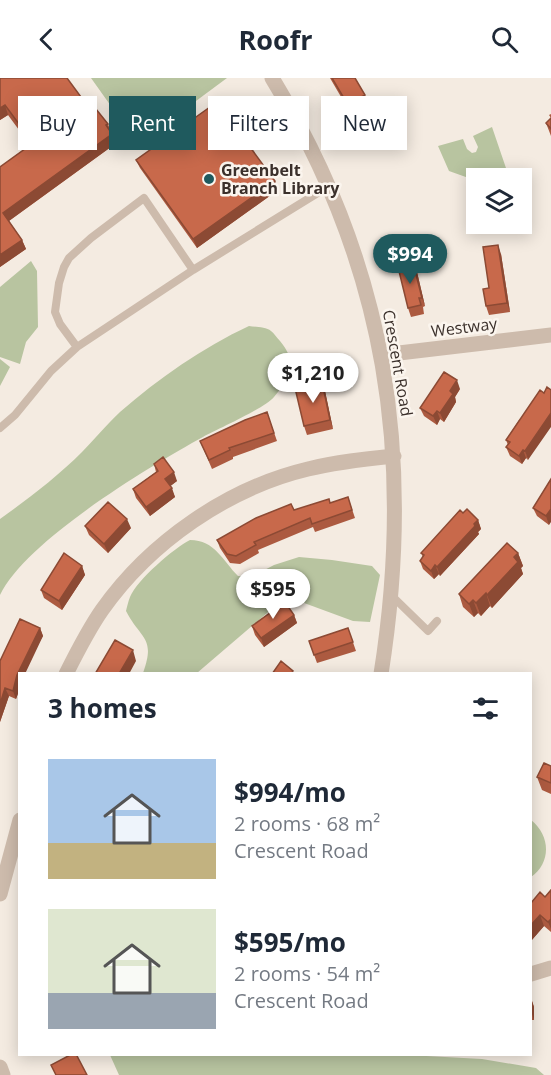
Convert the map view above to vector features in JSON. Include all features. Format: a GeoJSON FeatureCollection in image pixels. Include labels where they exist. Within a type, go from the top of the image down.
{"type":"FeatureCollection","features":[{"type":"Feature","properties":{"kind":"street","name":"Crescent Road"},"geometry":{"type":"LineString","coordinates":[[272,78],[291,108],[344,222],[362,275],[382,355],[394,456],[396,542],[381,672]]}},
{"type":"Feature","properties":{"kind":"street","name":"Westway"},"geometry":{"type":"LineString","coordinates":[[382,355],[551,335]]}},
{"type":"Feature","properties":{"kind":"street"},"geometry":{"type":"LineString","coordinates":[[67,672],[88,632],[119,589],[160,547],[212,509],[270,480],[348,461],[394,456]]}},
{"type":"Feature","properties":{"kind":"street"},"geometry":{"type":"LineString","coordinates":[[0,894],[18,827]]}},
{"type":"Feature","properties":{"kind":"street"},"geometry":{"type":"LineString","coordinates":[[532,974],[551,968]]}},
{"type":"Feature","properties":{"kind":"street"},"geometry":{"type":"LineString","coordinates":[[0,1066],[3,1075]]}},
{"type":"Feature","properties":{"kind":"lane"},"geometry":{"type":"LineString","coordinates":[[0,428],[25,404],[51,371],[77,347],[193,270],[329,186]]}},
{"type":"Feature","properties":{"kind":"lane"},"geometry":{"type":"LineString","coordinates":[[77,347],[60,324],[55,312],[64,267],[69,258],[91,238],[144,198],[193,270]]}},
{"type":"Feature","properties":{"kind":"lane"},"geometry":{"type":"LineString","coordinates":[[391,595],[428,631],[437,621]]}},
{"type":"Feature","properties":{"kind":"green space"},"geometry":{"type":"Polygon","coordinates":[[[91,78],[227,78],[196,101],[196,96],[109,96],[109,103],[91,78]]]}},
{"type":"Feature","properties":{"kind":"green space"},"geometry":{"type":"Polygon","coordinates":[[[492,127],[506,168],[466,168],[466,177],[449,171],[438,146],[463,139],[467,149],[472,153],[476,152],[478,147],[473,136],[492,127]]]}},
{"type":"Feature","properties":{"kind":"green space"},"geometry":{"type":"Polygon","coordinates":[[[31,261],[37,271],[38,327],[26,342],[20,364],[0,357],[0,287],[31,261]]]}},
{"type":"Feature","properties":{"kind":"green space"},"geometry":{"type":"Polygon","coordinates":[[[249,326],[271,331],[289,356],[288,376],[274,397],[252,412],[152,467],[91,507],[35,552],[14,574],[0,595],[0,519],[63,470],[120,412],[150,387],[198,354],[249,326]]]}},
{"type":"Feature","properties":{"kind":"green space"},"geometry":{"type":"Polygon","coordinates":[[[0,359],[10,367],[0,386],[0,359]]]}},
{"type":"Feature","properties":{"kind":"green space"},"geometry":{"type":"Polygon","coordinates":[[[190,540],[212,547],[238,576],[251,577],[274,565],[299,557],[372,566],[380,575],[370,622],[353,621],[296,600],[274,607],[198,672],[143,672],[147,661],[147,645],[126,611],[129,599],[140,582],[190,540]]]}},
{"type":"Feature","properties":{"kind":"green space"},"geometry":{"type":"Polygon","coordinates":[[[532,821],[542,834],[546,849],[538,871],[532,876],[532,821]]]}},
{"type":"Feature","properties":{"kind":"green space"},"geometry":{"type":"Polygon","coordinates":[[[110,1056],[426,1056],[482,1059],[536,1068],[544,1075],[119,1075],[110,1056]]]}},
{"type":"Feature","properties":{"kind":"building"},"geometry":{"type":"Polygon","coordinates":[[[0,78],[67,78],[80,96],[18,96],[18,123],[5,105],[0,108],[0,78]]]}},
{"type":"Feature","properties":{"kind":"building"},"geometry":{"type":"Polygon","coordinates":[[[332,78],[355,78],[365,95],[363,96],[343,96],[332,78]]]}},
{"type":"Feature","properties":{"kind":"building","name":"Greenbelt Branch Library"},"geometry":{"type":"Polygon","coordinates":[[[208,108],[208,150],[252,150],[275,181],[193,239],[136,160],[150,150],[196,150],[196,117],[208,108]]]}},
{"type":"Feature","properties":{"kind":"building"},"geometry":{"type":"Polygon","coordinates":[[[97,110],[108,124],[106,125],[109,136],[97,145],[97,110]]]}},
{"type":"Feature","properties":{"kind":"building"},"geometry":{"type":"Polygon","coordinates":[[[551,118],[551,129],[546,123],[551,118]]]}},
{"type":"Feature","properties":{"kind":"building"},"geometry":{"type":"Polygon","coordinates":[[[23,150],[90,150],[3,213],[22,240],[0,255],[0,167],[23,150]]]}},
{"type":"Feature","properties":{"kind":"building"},"geometry":{"type":"Polygon","coordinates":[[[498,245],[507,303],[486,306],[483,289],[489,288],[483,247],[498,245]]]}},
{"type":"Feature","properties":{"kind":"building"},"geometry":{"type":"Polygon","coordinates":[[[413,263],[422,298],[419,298],[421,305],[408,308],[398,267],[413,263]]]}},
{"type":"Feature","properties":{"kind":"building"},"geometry":{"type":"Polygon","coordinates":[[[444,372],[457,380],[450,391],[453,394],[440,413],[437,411],[433,416],[420,408],[444,372]]]}},
{"type":"Feature","properties":{"kind":"building"},"geometry":{"type":"Polygon","coordinates":[[[322,382],[330,420],[304,426],[295,388],[322,382]]]}},
{"type":"Feature","properties":{"kind":"building"},"geometry":{"type":"Polygon","coordinates":[[[547,387],[551,390],[551,413],[525,451],[523,450],[519,456],[506,447],[510,442],[506,440],[540,390],[544,393],[547,387]]]}},
{"type":"Feature","properties":{"kind":"building"},"geometry":{"type":"Polygon","coordinates":[[[267,412],[274,433],[229,448],[230,450],[209,460],[200,441],[267,412]]]}},
{"type":"Feature","properties":{"kind":"building"},"geometry":{"type":"Polygon","coordinates":[[[163,457],[174,472],[165,479],[172,488],[146,507],[133,489],[158,471],[154,464],[163,457]]]}},
{"type":"Feature","properties":{"kind":"building"},"geometry":{"type":"Polygon","coordinates":[[[551,479],[551,509],[546,516],[533,508],[551,479]]]}},
{"type":"Feature","properties":{"kind":"building"},"geometry":{"type":"Polygon","coordinates":[[[348,497],[352,510],[312,524],[310,518],[254,542],[256,545],[236,556],[227,554],[217,540],[256,518],[291,504],[294,510],[329,499],[330,503],[348,497]]]}},
{"type":"Feature","properties":{"kind":"building"},"geometry":{"type":"Polygon","coordinates":[[[108,502],[127,519],[104,544],[85,526],[108,502]]]}},
{"type":"Feature","properties":{"kind":"building"},"geometry":{"type":"Polygon","coordinates":[[[467,509],[478,520],[475,526],[431,571],[420,561],[424,555],[421,553],[460,510],[463,513],[467,509]]]}},
{"type":"Feature","properties":{"kind":"building"},"geometry":{"type":"Polygon","coordinates":[[[507,543],[518,553],[514,557],[518,562],[487,595],[486,593],[476,603],[473,600],[469,604],[459,594],[507,543]]]}},
{"type":"Feature","properties":{"kind":"building"},"geometry":{"type":"Polygon","coordinates":[[[64,553],[82,566],[59,601],[41,590],[64,553]]]}},
{"type":"Feature","properties":{"kind":"building"},"geometry":{"type":"Polygon","coordinates":[[[285,602],[294,615],[261,638],[252,626],[285,602]]]}},
{"type":"Feature","properties":{"kind":"building"},"geometry":{"type":"Polygon","coordinates":[[[20,619],[40,628],[18,672],[13,691],[5,688],[0,704],[0,661],[20,619]]]}},
{"type":"Feature","properties":{"kind":"building"},"geometry":{"type":"Polygon","coordinates":[[[348,628],[353,642],[314,655],[309,641],[348,628]]]}},
{"type":"Feature","properties":{"kind":"building"},"geometry":{"type":"Polygon","coordinates":[[[115,640],[133,650],[120,672],[96,672],[115,640]]]}},
{"type":"Feature","properties":{"kind":"building"},"geometry":{"type":"Polygon","coordinates":[[[281,661],[293,671],[292,672],[273,672],[281,661]]]}},
{"type":"Feature","properties":{"kind":"building"},"geometry":{"type":"Polygon","coordinates":[[[544,763],[551,766],[551,783],[537,777],[544,763]]]}},
{"type":"Feature","properties":{"kind":"building"},"geometry":{"type":"Polygon","coordinates":[[[551,890],[551,919],[548,922],[540,915],[532,924],[532,902],[540,892],[545,897],[551,890]]]}},
{"type":"Feature","properties":{"kind":"building"},"geometry":{"type":"Polygon","coordinates":[[[68,1056],[77,1056],[87,1075],[56,1075],[51,1065],[68,1056]]]}},
{"type":"Feature","properties":{"kind":"place","name":"Greenbelt Branch Library"},"geometry":{"type":"Point","coordinates":[209,179]}}]}
